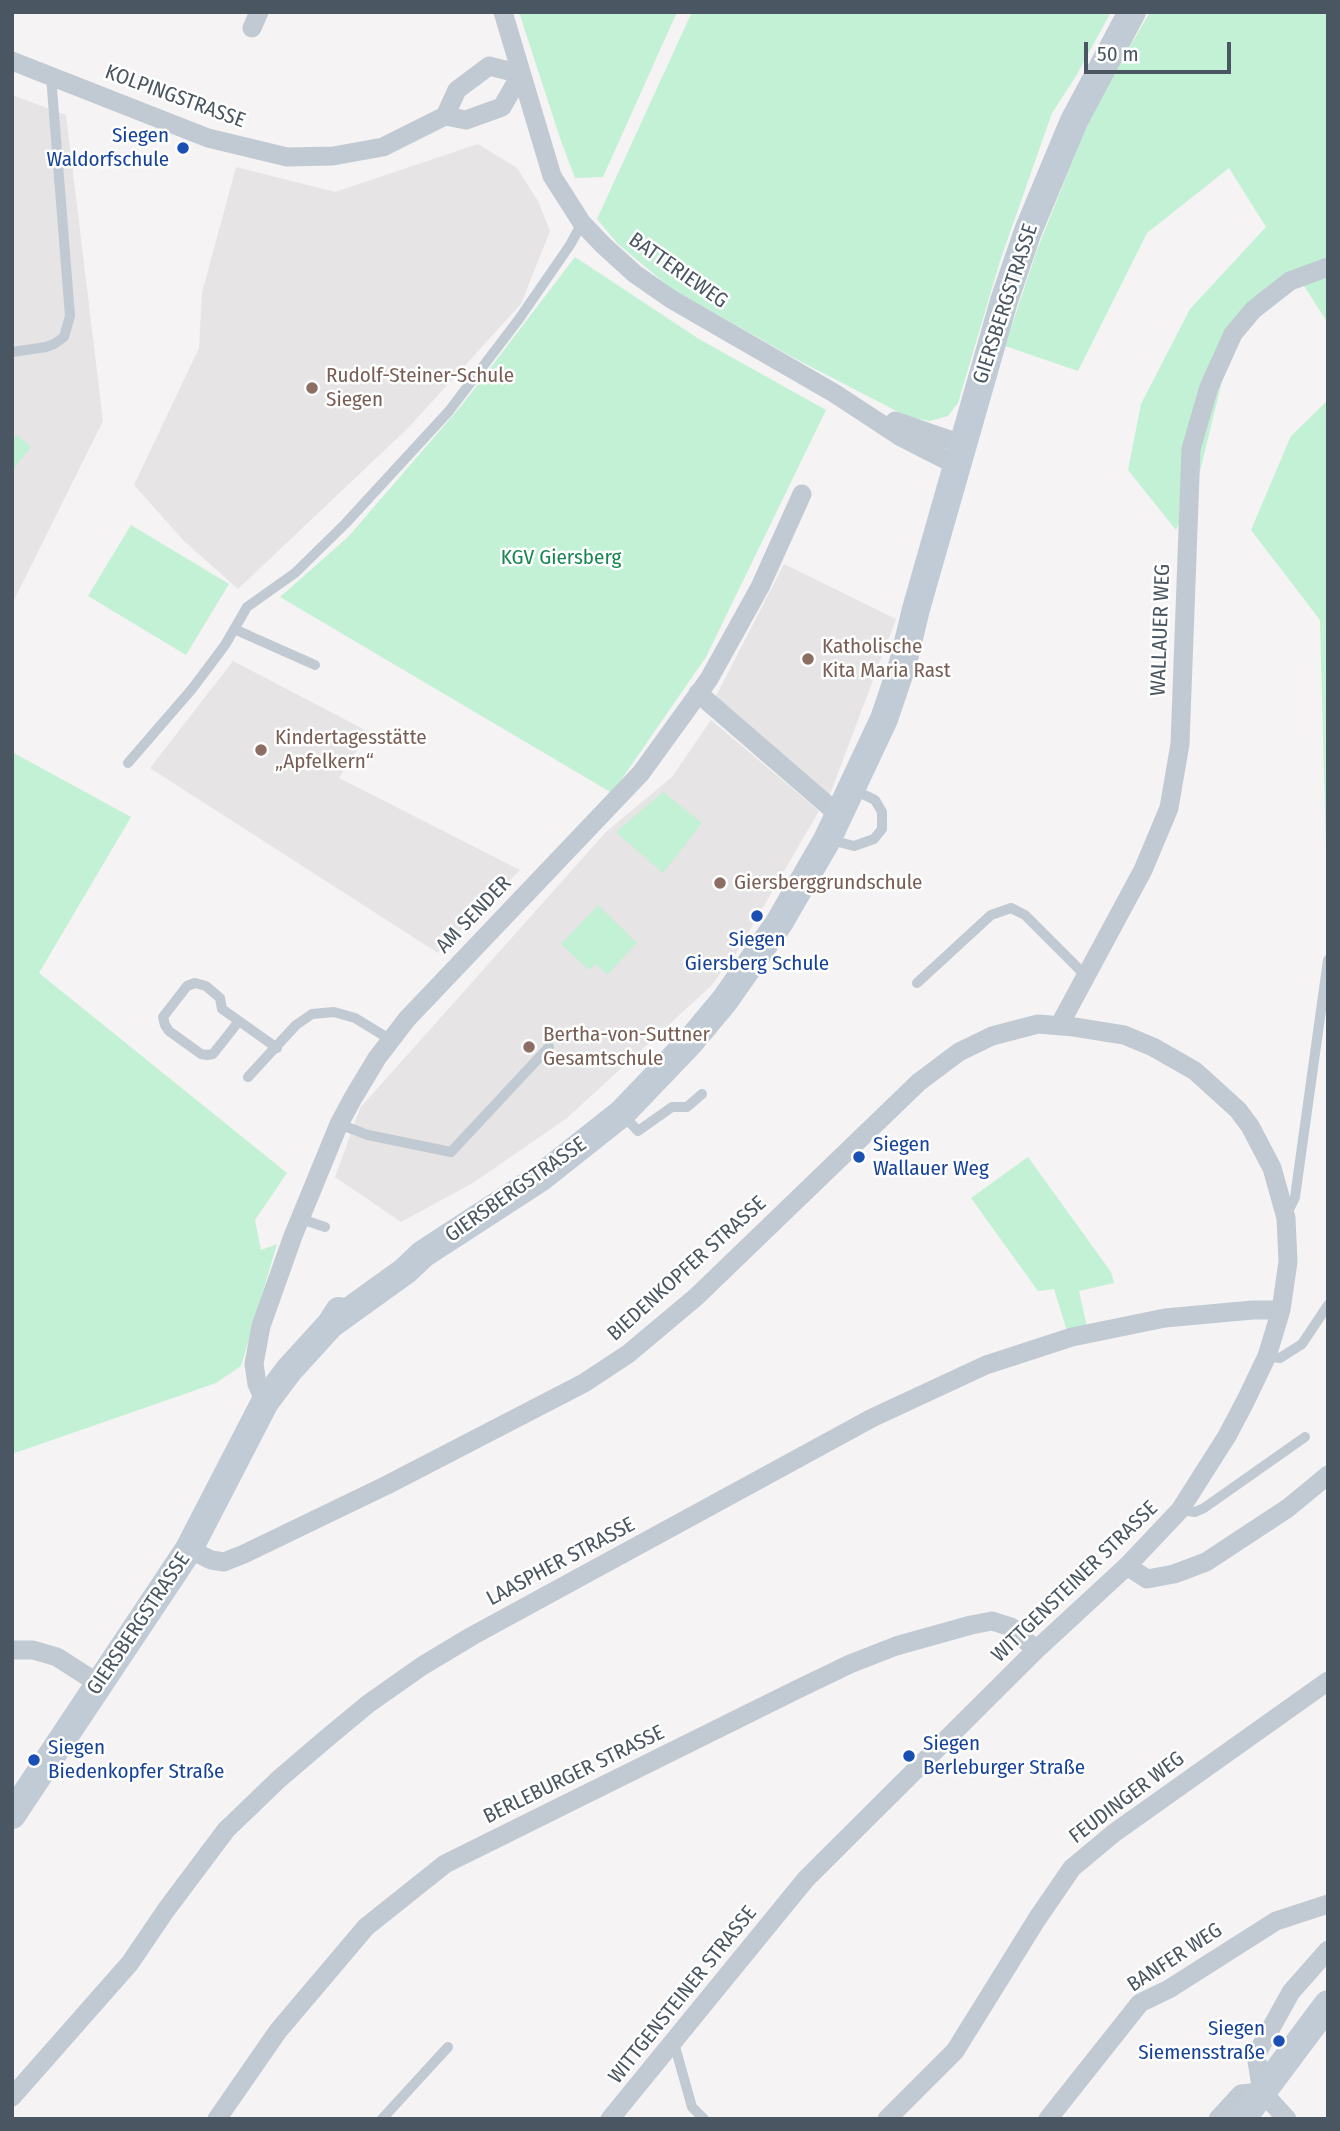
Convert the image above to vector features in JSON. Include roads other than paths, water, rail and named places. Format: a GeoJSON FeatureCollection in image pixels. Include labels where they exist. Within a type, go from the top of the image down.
{"type":"FeatureCollection","features":[{"type":"Feature","properties":{"kind":"street","name":"BATTERIEWEG"},"geometry":{"type":"LineString","coordinates":[[503,12],[552,176],[582,223],[603,246],[635,274],[671,299],[842,398],[901,436],[961,456]]}},
{"type":"Feature","properties":{"kind":"street","name":"GIERSBERGSTRASSE"},"geometry":{"type":"LineString","coordinates":[[12,1815],[189,1549],[265,1402],[289,1370],[330,1325],[352,1290],[391,1263],[423,1254],[540,1178],[622,1113],[669,1066],[733,990],[772,934],[833,827],[870,749],[878,684],[886,659],[916,609],[1004,300],[1048,178],[1073,121],[1132,12]]}},
{"type":"Feature","properties":{"kind":"street","name":"KOLPINGSTRASSE"},"geometry":{"type":"LineString","coordinates":[[12,61],[208,138],[287,157],[333,156],[383,147],[444,116],[466,120],[502,107],[521,74]]}},
{"type":"Feature","properties":{"kind":"street"},"geometry":{"type":"LineString","coordinates":[[444,116],[457,90],[489,66],[521,74]]}},
{"type":"Feature","properties":{"kind":"street","name":"WALLAUER WEG"},"geometry":{"type":"LineString","coordinates":[[1066,1026],[1086,976],[1159,836],[1174,786],[1180,744],[1191,449],[1209,387],[1233,334],[1254,310],[1290,281],[1328,267]]}},
{"type":"Feature","properties":{"kind":"street","name":"AM SENDER"},"geometry":{"type":"LineString","coordinates":[[265,1402],[257,1384],[254,1364],[256,1346],[301,1219],[340,1124],[377,1058],[407,1019],[457,965],[641,774],[709,679],[760,587],[802,494]]}},
{"type":"Feature","properties":{"kind":"street"},"geometry":{"type":"LineString","coordinates":[[698,693],[833,827]]}},
{"type":"Feature","properties":{"kind":"street","name":"BIEDENKOPFER STRASSE"},"geometry":{"type":"LineString","coordinates":[[189,1549],[211,1560],[224,1562],[244,1554],[387,1485],[584,1383],[628,1354],[696,1297],[919,1082],[959,1052],[992,1036],[1038,1024],[1066,1026]]}},
{"type":"Feature","properties":{"kind":"street","name":"WITTGENSTEINER STRASSE"},"geometry":{"type":"LineString","coordinates":[[610,2119],[806,1879],[1181,1510],[1227,1436],[1267,1356],[1281,1310],[1288,1262],[1286,1217],[1276,1179],[1264,1150],[1238,1110],[1195,1071],[1153,1047],[1124,1035],[1066,1026]]}},
{"type":"Feature","properties":{"kind":"street","name":"LAASPHER STRASSE"},"geometry":{"type":"LineString","coordinates":[[12,2098],[130,1963],[226,1830],[327,1738],[368,1704],[422,1666],[472,1636],[872,1418],[986,1365],[1072,1337],[1164,1318],[1281,1310]]}},
{"type":"Feature","properties":{"kind":"street"},"geometry":{"type":"LineString","coordinates":[[1127,1566],[1147,1579],[1174,1574],[1206,1562],[1289,1508],[1328,1475]]}},
{"type":"Feature","properties":{"kind":"street","name":"BERLEBURGER STRASSE"},"geometry":{"type":"LineString","coordinates":[[216,2119],[278,2031],[366,1927],[444,1864],[850,1664],[897,1646],[992,1621],[1011,1628],[1036,1650]]}},
{"type":"Feature","properties":{"kind":"street"},"geometry":{"type":"LineString","coordinates":[[12,1650],[33,1650],[57,1657],[99,1684]]}},
{"type":"Feature","properties":{"kind":"street","name":"FEUDINGER WEG"},"geometry":{"type":"LineString","coordinates":[[887,2119],[954,2051],[1072,1868],[1114,1833],[1328,1681]]}},
{"type":"Feature","properties":{"kind":"street","name":"BANFER WEG"},"geometry":{"type":"LineString","coordinates":[[1048,2119],[1140,2003],[1169,1989],[1276,1921],[1328,1904]]}},
{"type":"Feature","properties":{"kind":"street"},"geometry":{"type":"LineString","coordinates":[[1287,2119],[1255,2055],[1291,1993],[1328,1950]]}},
{"type":"Feature","properties":{"kind":"street"},"geometry":{"type":"LineString","coordinates":[[1242,2119],[1328,2004]]}},
{"type":"Feature","properties":{"kind":"street"},"geometry":{"type":"LineString","coordinates":[[1218,2119],[1241,2094],[1268,2084]]}},
{"type":"Feature","properties":{"kind":"lane"},"geometry":{"type":"LineString","coordinates":[[12,352],[54,344],[64,337],[70,316],[51,75]]}},
{"type":"Feature","properties":{"kind":"lane"},"geometry":{"type":"LineString","coordinates":[[128,763],[192,689],[225,645],[247,607],[295,573],[315,554],[449,411],[519,319],[570,246],[582,223]]}},
{"type":"Feature","properties":{"kind":"lane"},"geometry":{"type":"LineString","coordinates":[[234,629],[315,665]]}},
{"type":"Feature","properties":{"kind":"lane"},"geometry":{"type":"LineString","coordinates":[[833,827],[854,845],[874,839],[882,829],[882,812],[874,800],[852,789]]}},
{"type":"Feature","properties":{"kind":"lane"},"geometry":{"type":"LineString","coordinates":[[917,984],[991,915],[1011,908],[1025,915],[1086,976]]}},
{"type":"Feature","properties":{"kind":"lane"},"geometry":{"type":"LineString","coordinates":[[1286,1217],[1295,1197],[1328,960]]}},
{"type":"Feature","properties":{"kind":"lane"},"geometry":{"type":"LineString","coordinates":[[239,1021],[213,1054],[207,1055],[201,1054],[169,1031],[164,1026],[163,1017],[187,986],[206,986],[220,998],[222,1009],[239,1021],[277,1048]]}},
{"type":"Feature","properties":{"kind":"lane"},"geometry":{"type":"LineString","coordinates":[[248,1077],[296,1025],[312,1014],[334,1012],[355,1018],[391,1040]]}},
{"type":"Feature","properties":{"kind":"lane"},"geometry":{"type":"LineString","coordinates":[[340,1124],[368,1135],[452,1152],[549,1047]]}},
{"type":"Feature","properties":{"kind":"lane"},"geometry":{"type":"LineString","coordinates":[[622,1113],[638,1131],[672,1107],[687,1107],[702,1094]]}},
{"type":"Feature","properties":{"kind":"lane"},"geometry":{"type":"LineString","coordinates":[[301,1219],[325,1227]]}},
{"type":"Feature","properties":{"kind":"lane"},"geometry":{"type":"LineString","coordinates":[[1267,1356],[1280,1358],[1302,1344],[1328,1306]]}},
{"type":"Feature","properties":{"kind":"lane"},"geometry":{"type":"LineString","coordinates":[[1181,1510],[1195,1512],[1204,1508],[1305,1437]]}},
{"type":"Feature","properties":{"kind":"lane"},"geometry":{"type":"LineString","coordinates":[[674,2043],[692,2107],[704,2119]]}},
{"type":"Feature","properties":{"kind":"lane"},"geometry":{"type":"LineString","coordinates":[[382,2119],[448,2047]]}},
{"type":"Feature","properties":{"kind":"place","name":"Siegen Waldorfschule"},"geometry":{"type":"Point","coordinates":[183,148]}},
{"type":"Feature","properties":{"kind":"place","name":"Rudolf-Steiner-Schule Siegen"},"geometry":{"type":"Point","coordinates":[312,388]}},
{"type":"Feature","properties":{"kind":"place","name":"Katholische Kita Maria Rast"},"geometry":{"type":"Point","coordinates":[808,659]}},
{"type":"Feature","properties":{"kind":"place","name":"Kindertagesstätte „Apfelkern“"},"geometry":{"type":"Point","coordinates":[261,750]}},
{"type":"Feature","properties":{"kind":"place","name":"Giersberggrundschule"},"geometry":{"type":"Point","coordinates":[720,883]}},
{"type":"Feature","properties":{"kind":"place","name":"Siegen Giersberg Schule"},"geometry":{"type":"Point","coordinates":[757,916]}},
{"type":"Feature","properties":{"kind":"place","name":"Bertha-von-Suttner Gesamtschule"},"geometry":{"type":"Point","coordinates":[529,1047]}},
{"type":"Feature","properties":{"kind":"place","name":"Siegen Wallauer Weg"},"geometry":{"type":"Point","coordinates":[859,1157]}},
{"type":"Feature","properties":{"kind":"place","name":"Siegen Berleburger Straße"},"geometry":{"type":"Point","coordinates":[909,1756]}},
{"type":"Feature","properties":{"kind":"place","name":"Siegen Biedenkopfer Straße"},"geometry":{"type":"Point","coordinates":[34,1760]}},
{"type":"Feature","properties":{"kind":"place","name":"Siegen Siemensstraße"},"geometry":{"type":"Point","coordinates":[1279,2041]}},
{"type":"Feature","properties":{"kind":"park label","name":"KGV Giersberg"},"geometry":{"type":"Point","coordinates":[561,558]}}]}
